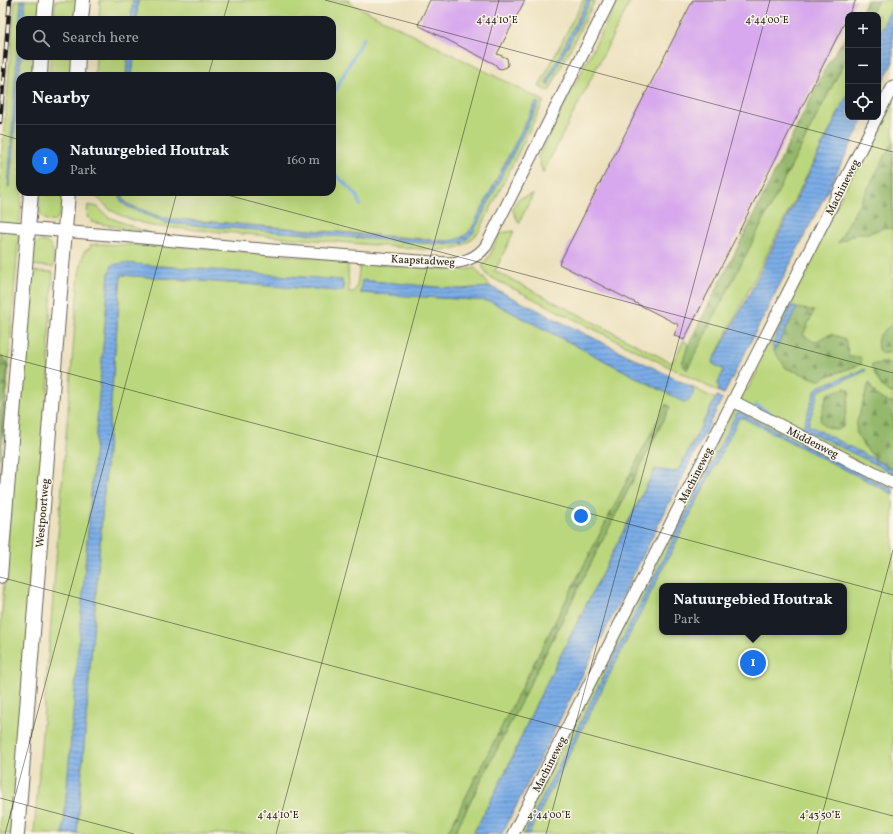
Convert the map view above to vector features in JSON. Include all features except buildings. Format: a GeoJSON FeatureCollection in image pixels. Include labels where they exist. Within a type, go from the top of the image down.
{"type":"FeatureCollection","features":[{"type":"Feature","properties":{"kind":"main road"},"geometry":{"type":"LineString","coordinates":[[44,16],[46,0]]}},
{"type":"Feature","properties":{"kind":"main road"},"geometry":{"type":"LineString","coordinates":[[81,16],[83,0]]}},
{"type":"Feature","properties":{"kind":"main road"},"geometry":{"type":"LineString","coordinates":[[40,72],[41,60]]}},
{"type":"Feature","properties":{"kind":"main road"},"geometry":{"type":"LineString","coordinates":[[77,72],[78,60]]}},
{"type":"Feature","properties":{"kind":"main road"},"geometry":{"type":"LineString","coordinates":[[0,576],[31,196]]}},
{"type":"Feature","properties":{"kind":"main road","name":"Westpoortweg"},"geometry":{"type":"LineString","coordinates":[[17,834],[68,196]]}},
{"type":"Feature","properties":{"kind":"street","name":"Kaapstadweg"},"geometry":{"type":"LineString","coordinates":[[0,226],[272,250],[447,263],[461,262],[472,258],[483,249],[496,228],[610,0]]}},
{"type":"Feature","properties":{"kind":"street","name":"Machineweg"},"geometry":{"type":"LineString","coordinates":[[881,110],[893,86]]}},
{"type":"Feature","properties":{"kind":"street","name":"Machineweg"},"geometry":{"type":"LineString","coordinates":[[514,834],[876,120]]}},
{"type":"Feature","properties":{"kind":"street","name":"Middenweg"},"geometry":{"type":"LineString","coordinates":[[733,401],[893,483]]}},
{"type":"Feature","properties":{"kind":"green space"},"geometry":{"type":"Polygon","coordinates":[[[15,0],[42,0],[40,16],[16,16],[16,60],[36,60],[34,72],[16,72],[16,196],[22,196],[0,477],[0,175],[15,0]]]}},
{"type":"Feature","properties":{"kind":"green space"},"geometry":{"type":"Polygon","coordinates":[[[55,0],[80,0],[78,16],[54,16],[55,0]]]}},
{"type":"Feature","properties":{"kind":"green space"},"geometry":{"type":"Polygon","coordinates":[[[100,0],[133,0],[131,16],[99,16],[100,0]]]}},
{"type":"Feature","properties":{"kind":"green space"},"geometry":{"type":"Polygon","coordinates":[[[138,0],[349,0],[348,2],[544,101],[480,230],[470,241],[460,247],[433,250],[152,226],[132,220],[110,209],[95,196],[120,196],[121,201],[127,203],[123,199],[123,196],[336,196],[336,72],[132,72],[134,60],[336,60],[336,16],[136,16],[138,0]],[[131,206],[166,223],[445,244],[449,241],[163,218],[131,206]]]}},
{"type":"Feature","properties":{"kind":"green space"},"geometry":{"type":"Polygon","coordinates":[[[583,0],[595,0],[549,91],[539,87],[583,0]]]}},
{"type":"Feature","properties":{"kind":"green space"},"geometry":{"type":"Polygon","coordinates":[[[618,0],[631,0],[543,173],[538,157],[618,0]]]}},
{"type":"Feature","properties":{"kind":"green space"},"geometry":{"type":"Polygon","coordinates":[[[867,0],[878,0],[872,12],[861,12],[867,0]]]}},
{"type":"Feature","properties":{"kind":"green space"},"geometry":{"type":"Polygon","coordinates":[[[878,0],[893,0],[893,5],[881,29],[881,12],[872,12],[878,0]]]}},
{"type":"Feature","properties":{"kind":"green space"},"geometry":{"type":"Polygon","coordinates":[[[845,38],[845,61],[687,370],[682,364],[688,345],[744,235],[828,63],[845,38]]]}},
{"type":"Feature","properties":{"kind":"green space"},"geometry":{"type":"Polygon","coordinates":[[[51,60],[75,60],[74,72],[49,72],[51,60]]]}},
{"type":"Feature","properties":{"kind":"green space"},"geometry":{"type":"Polygon","coordinates":[[[96,60],[128,60],[126,72],[95,72],[96,60]]]}},
{"type":"Feature","properties":{"kind":"green space"},"geometry":{"type":"Polygon","coordinates":[[[845,61],[845,100],[712,363],[724,370],[718,383],[719,392],[488,276],[482,266],[490,255],[500,233],[514,231],[495,271],[672,363],[684,340],[688,345],[682,364],[687,369],[845,61]]]}},
{"type":"Feature","properties":{"kind":"green space"},"geometry":{"type":"Polygon","coordinates":[[[893,94],[893,479],[744,404],[739,398],[742,391],[748,389],[757,372],[755,367],[893,94]]]}},
{"type":"Feature","properties":{"kind":"green space"},"geometry":{"type":"Polygon","coordinates":[[[893,142],[893,229],[883,228],[869,233],[858,233],[838,243],[893,142]]]}},
{"type":"Feature","properties":{"kind":"green space"},"geometry":{"type":"Polygon","coordinates":[[[533,194],[519,223],[512,209],[518,199],[533,194]]]}},
{"type":"Feature","properties":{"kind":"green space"},"geometry":{"type":"Polygon","coordinates":[[[40,196],[64,196],[59,215],[54,220],[46,220],[41,214],[39,206],[40,196]]]}},
{"type":"Feature","properties":{"kind":"green space"},"geometry":{"type":"Polygon","coordinates":[[[88,205],[98,207],[108,217],[149,233],[91,222],[92,220],[87,217],[88,205]]]}},
{"type":"Feature","properties":{"kind":"green space"},"geometry":{"type":"Polygon","coordinates":[[[42,241],[52,248],[54,255],[54,267],[30,265],[31,254],[34,247],[38,242],[42,241]]]}},
{"type":"Feature","properties":{"kind":"green space"},"geometry":{"type":"Polygon","coordinates":[[[90,245],[173,246],[344,260],[348,265],[349,292],[354,292],[357,286],[360,263],[465,270],[475,268],[491,287],[459,289],[362,281],[360,293],[490,301],[684,402],[694,393],[692,387],[715,399],[679,469],[674,472],[655,469],[536,704],[506,771],[473,834],[454,834],[670,407],[666,405],[447,834],[77,834],[121,275],[338,291],[344,290],[344,285],[112,265],[65,834],[34,834],[79,274],[84,252],[91,247],[90,245]]]}},
{"type":"Feature","properties":{"kind":"green space"},"geometry":{"type":"Polygon","coordinates":[[[29,271],[53,272],[49,334],[49,377],[12,834],[0,834],[0,636],[29,271]]]}},
{"type":"Feature","properties":{"kind":"green space"},"geometry":{"type":"Polygon","coordinates":[[[797,308],[814,311],[803,335],[814,342],[831,334],[845,339],[849,357],[860,357],[862,364],[825,377],[821,381],[786,368],[774,351],[797,308]]]}},
{"type":"Feature","properties":{"kind":"green space"},"geometry":{"type":"Polygon","coordinates":[[[893,324],[893,353],[880,353],[877,343],[879,336],[893,324]]]}},
{"type":"Feature","properties":{"kind":"green space"},"geometry":{"type":"Polygon","coordinates":[[[2,356],[8,362],[0,459],[0,376],[2,356]]]}},
{"type":"Feature","properties":{"kind":"green space"},"geometry":{"type":"Polygon","coordinates":[[[893,363],[893,393],[889,392],[882,386],[871,365],[893,363]]]}},
{"type":"Feature","properties":{"kind":"green space"},"geometry":{"type":"Polygon","coordinates":[[[869,383],[881,399],[888,402],[893,402],[893,469],[878,462],[864,446],[857,435],[856,425],[869,383]]]}},
{"type":"Feature","properties":{"kind":"green space"},"geometry":{"type":"Polygon","coordinates":[[[844,388],[850,390],[843,427],[838,430],[824,426],[820,420],[827,395],[844,388]]]}},
{"type":"Feature","properties":{"kind":"green space"},"geometry":{"type":"Polygon","coordinates":[[[666,404],[670,407],[454,834],[447,834],[666,404]]]}},
{"type":"Feature","properties":{"kind":"green space"},"geometry":{"type":"Polygon","coordinates":[[[735,407],[893,486],[893,834],[518,834],[735,407]]]}},
{"type":"Feature","properties":{"kind":"water"},"geometry":{"type":"Polygon","coordinates":[[[21,0],[25,0],[24,16],[20,16],[21,0]]]}},
{"type":"Feature","properties":{"kind":"water"},"geometry":{"type":"Polygon","coordinates":[[[133,0],[138,0],[136,16],[131,16],[133,0]]]}},
{"type":"Feature","properties":{"kind":"water"},"geometry":{"type":"Polygon","coordinates":[[[587,0],[591,0],[548,85],[546,83],[587,0]]]}},
{"type":"Feature","properties":{"kind":"water"},"geometry":{"type":"Polygon","coordinates":[[[893,5],[893,62],[881,86],[881,48],[881,29],[893,5]]]}},
{"type":"Feature","properties":{"kind":"water"},"geometry":{"type":"Polygon","coordinates":[[[17,60],[21,60],[20,72],[16,72],[17,60]]]}},
{"type":"Feature","properties":{"kind":"water"},"geometry":{"type":"Polygon","coordinates":[[[128,60],[134,60],[132,72],[126,72],[128,60]]]}},
{"type":"Feature","properties":{"kind":"water"},"geometry":{"type":"Polygon","coordinates":[[[16,72],[16,114],[10,184],[8,188],[16,72]]]}},
{"type":"Feature","properties":{"kind":"water"},"geometry":{"type":"Polygon","coordinates":[[[845,100],[845,120],[863,120],[724,394],[719,392],[718,383],[724,370],[712,363],[746,301],[845,100]]]}},
{"type":"Feature","properties":{"kind":"water"},"geometry":{"type":"Polygon","coordinates":[[[536,102],[539,103],[473,233],[462,244],[462,242],[447,245],[166,223],[126,206],[121,201],[120,196],[123,196],[123,199],[127,204],[163,218],[437,241],[447,241],[461,238],[465,236],[472,228],[536,102]]]}},
{"type":"Feature","properties":{"kind":"water"},"geometry":{"type":"Polygon","coordinates":[[[123,263],[342,280],[344,290],[338,291],[121,275],[77,834],[63,834],[109,273],[112,265],[123,263]]]}},
{"type":"Feature","properties":{"kind":"water"},"geometry":{"type":"Polygon","coordinates":[[[362,280],[459,289],[491,287],[692,387],[694,393],[688,402],[684,402],[490,301],[360,293],[362,280]]]}},
{"type":"Feature","properties":{"kind":"water"},"geometry":{"type":"Polygon","coordinates":[[[791,306],[797,308],[774,351],[772,345],[791,306]]]}},
{"type":"Feature","properties":{"kind":"water"},"geometry":{"type":"Polygon","coordinates":[[[865,369],[866,371],[819,391],[808,425],[893,469],[893,473],[779,417],[803,427],[815,391],[818,387],[865,369]]]}},
{"type":"Feature","properties":{"kind":"water"},"geometry":{"type":"Polygon","coordinates":[[[717,396],[722,399],[502,834],[473,834],[506,771],[536,704],[655,469],[674,472],[679,469],[717,396]]]}},
{"type":"Feature","properties":{"kind":"water"},"geometry":{"type":"Polygon","coordinates":[[[739,412],[893,490],[893,494],[741,417],[739,418],[529,834],[524,834],[736,414],[739,412]]]}},
{"type":"Feature","properties":{"kind":"waterway"},"geometry":{"type":"LineString","coordinates":[[336,89],[363,38]]}},
{"type":"Feature","properties":{"kind":"waterway"},"geometry":{"type":"LineString","coordinates":[[336,175],[356,194],[360,205]]}},
{"type":"Feature","properties":{"kind":"waterway"},"geometry":{"type":"LineString","coordinates":[[756,405],[772,414]]}},
{"type":"Feature","properties":{"kind":"railway"},"geometry":{"type":"LineString","coordinates":[[0,122],[10,0]]}},
{"type":"Feature","properties":{"kind":"place","name":"Natuurgebied Houtrak"},"geometry":{"type":"Point","coordinates":[753,663]}}]}
